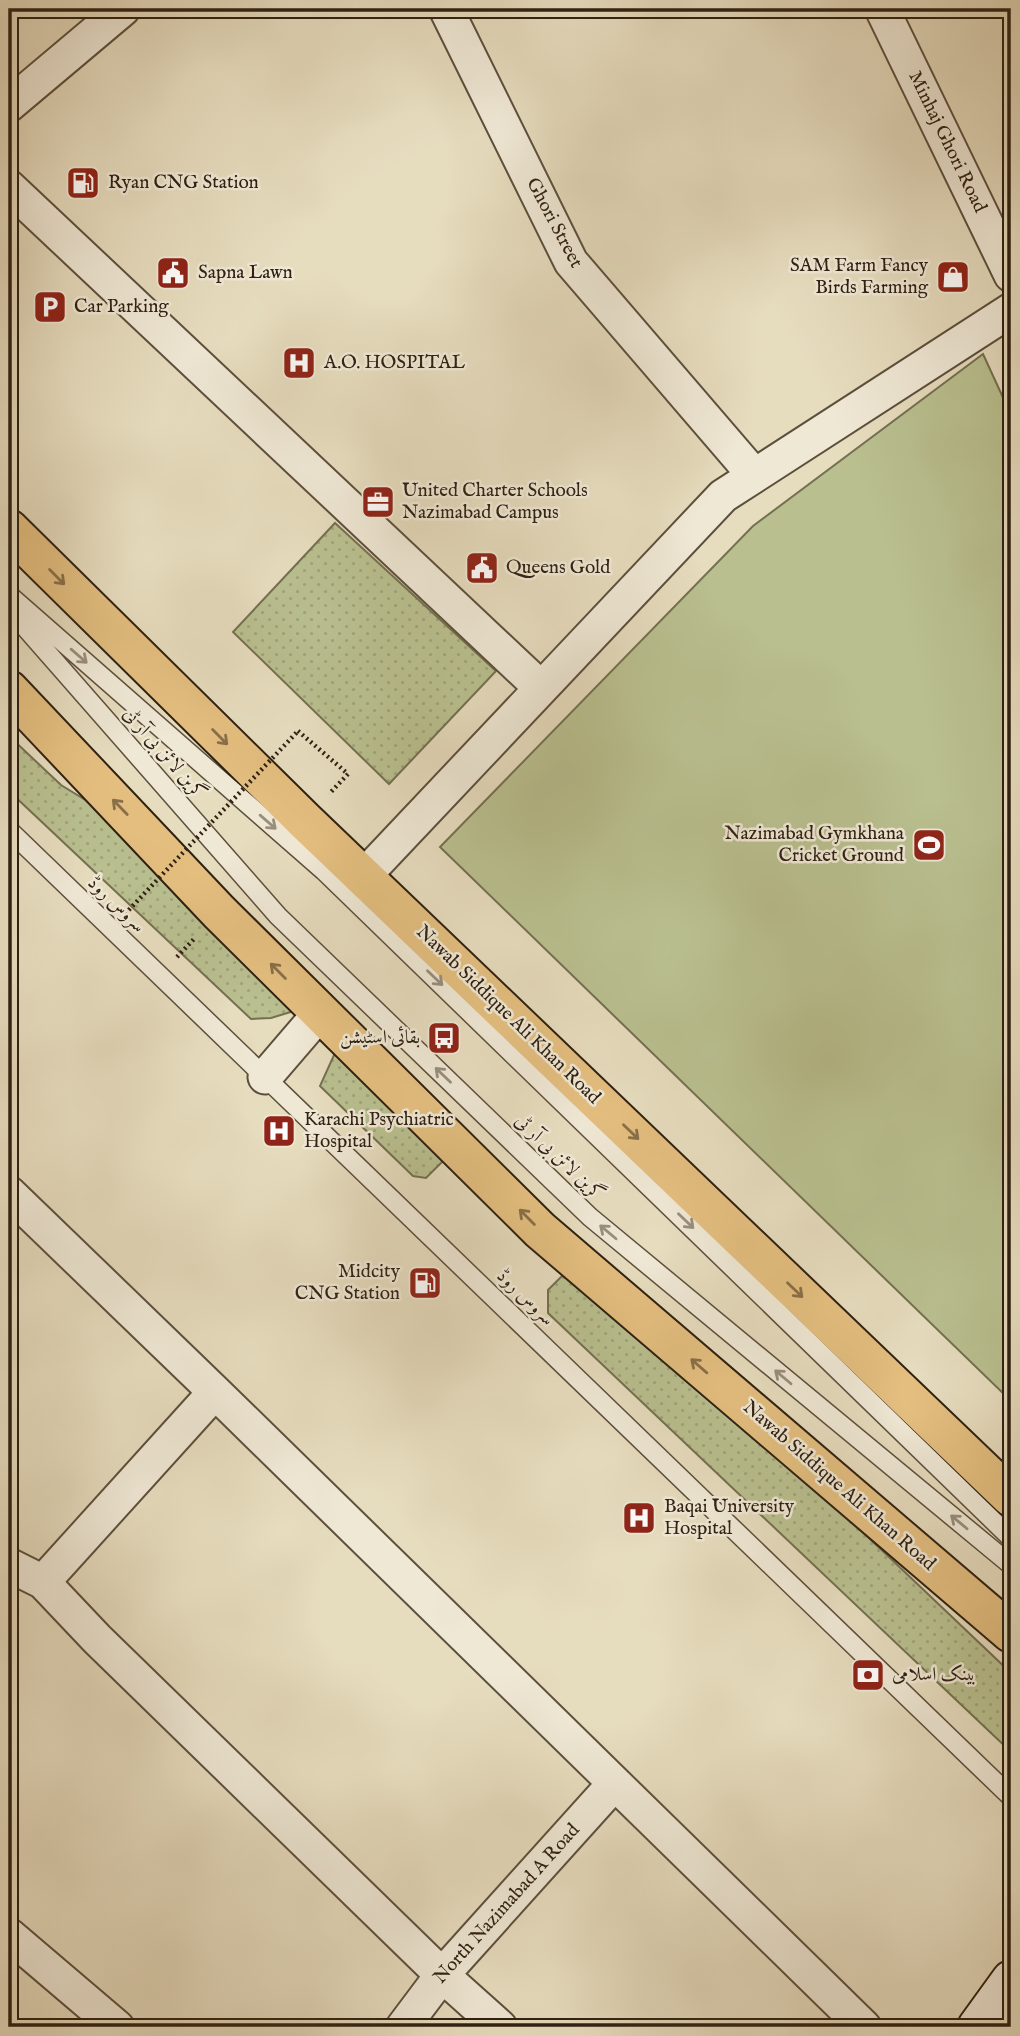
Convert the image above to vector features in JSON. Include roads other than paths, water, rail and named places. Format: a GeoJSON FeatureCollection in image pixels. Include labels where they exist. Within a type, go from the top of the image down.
{"type":"FeatureCollection","features":[{"type":"Feature","properties":{"kind":"main road","name":"Nawab Siddique Ali Khan Road"},"geometry":{"type":"LineString","coordinates":[[9,529],[364,876],[1011,1497]]}},
{"type":"Feature","properties":{"kind":"main road","name":"Nawab Siddique Ali Khan Road"},"geometry":{"type":"LineString","coordinates":[[9,690],[219,912],[540,1230],[1011,1633]]}},
{"type":"Feature","properties":{"kind":"street"},"geometry":{"type":"LineString","coordinates":[[9,105],[123,9]]}},
{"type":"Feature","properties":{"kind":"street","name":"Ghori Street"},"geometry":{"type":"LineString","coordinates":[[446,9],[571,262],[754,475]]}},
{"type":"Feature","properties":{"kind":"street","name":"Minhaj Ghori Road"},"geometry":{"type":"LineString","coordinates":[[882,9],[1011,275]]}},
{"type":"Feature","properties":{"kind":"street"},"geometry":{"type":"LineString","coordinates":[[9,187],[541,688]]}},
{"type":"Feature","properties":{"kind":"street"},"geometry":{"type":"LineString","coordinates":[[364,876],[723,496],[1011,310]]}},
{"type":"Feature","properties":{"kind":"street"},"geometry":{"type":"LineString","coordinates":[[265,1077],[320,1013]]}},
{"type":"Feature","properties":{"kind":"street"},"geometry":{"type":"LineString","coordinates":[[9,1193],[864,2027]]}},
{"type":"Feature","properties":{"kind":"street"},"geometry":{"type":"LineString","coordinates":[[215,1392],[20,1574],[97,1639],[442,1975],[500,2027]]}},
{"type":"Feature","properties":{"kind":"street","name":"North Nazimabad A Road"},"geometry":{"type":"LineString","coordinates":[[403,2027],[442,1975],[614,1784]]}},
{"type":"Feature","properties":{"kind":"street"},"geometry":{"type":"LineString","coordinates":[[9,1935],[117,2027]]}},
{"type":"Feature","properties":{"kind":"street"},"geometry":{"type":"LineString","coordinates":[[977,2027],[1011,1980]]}},
{"type":"Feature","properties":{"kind":"lane","name":"گرین لائن بی آر ٹی"},"geometry":{"type":"LineString","coordinates":[[9,596],[324,871],[1011,1538]]}},
{"type":"Feature","properties":{"kind":"lane","name":"گرین لائن بی آر ٹی"},"geometry":{"type":"LineString","coordinates":[[9,609],[278,916],[580,1208],[1011,1565]]}},
{"type":"Feature","properties":{"kind":"lane","name":"سروس روڈ"},"geometry":{"type":"LineString","coordinates":[[9,830],[1011,1797]]}},
{"type":"Feature","properties":{"kind":"place","name":"Ryan CNG Station"},"geometry":{"type":"Point","coordinates":[83,183]}},
{"type":"Feature","properties":{"kind":"place","name":"Sapna Lawn"},"geometry":{"type":"Point","coordinates":[173,273]}},
{"type":"Feature","properties":{"kind":"place","name":"SAM Farm Fancy Birds Farming"},"geometry":{"type":"Point","coordinates":[953,277]}},
{"type":"Feature","properties":{"kind":"place","name":"Car Parking"},"geometry":{"type":"Point","coordinates":[50,307]}},
{"type":"Feature","properties":{"kind":"place","name":"A.O. HOSPITAL"},"geometry":{"type":"Point","coordinates":[299,363]}},
{"type":"Feature","properties":{"kind":"place","name":"United Charter Schools Nazimabad Campus"},"geometry":{"type":"Point","coordinates":[378,502]}},
{"type":"Feature","properties":{"kind":"place","name":"Queens Gold"},"geometry":{"type":"Point","coordinates":[482,568]}},
{"type":"Feature","properties":{"kind":"place","name":"Nazimabad Gymkhana Cricket Ground"},"geometry":{"type":"Point","coordinates":[929,845]}},
{"type":"Feature","properties":{"kind":"place","name":"بقائی اسٹیشن"},"geometry":{"type":"Point","coordinates":[444,1038]}},
{"type":"Feature","properties":{"kind":"place","name":"Karachi Psychiatric Hospital"},"geometry":{"type":"Point","coordinates":[279,1131]}},
{"type":"Feature","properties":{"kind":"place","name":"Midcity CNG Station"},"geometry":{"type":"Point","coordinates":[425,1283]}},
{"type":"Feature","properties":{"kind":"place","name":"Baqai University Hospital"},"geometry":{"type":"Point","coordinates":[639,1518]}},
{"type":"Feature","properties":{"kind":"place","name":"بینک اسلامی"},"geometry":{"type":"Point","coordinates":[868,1675]}}]}
